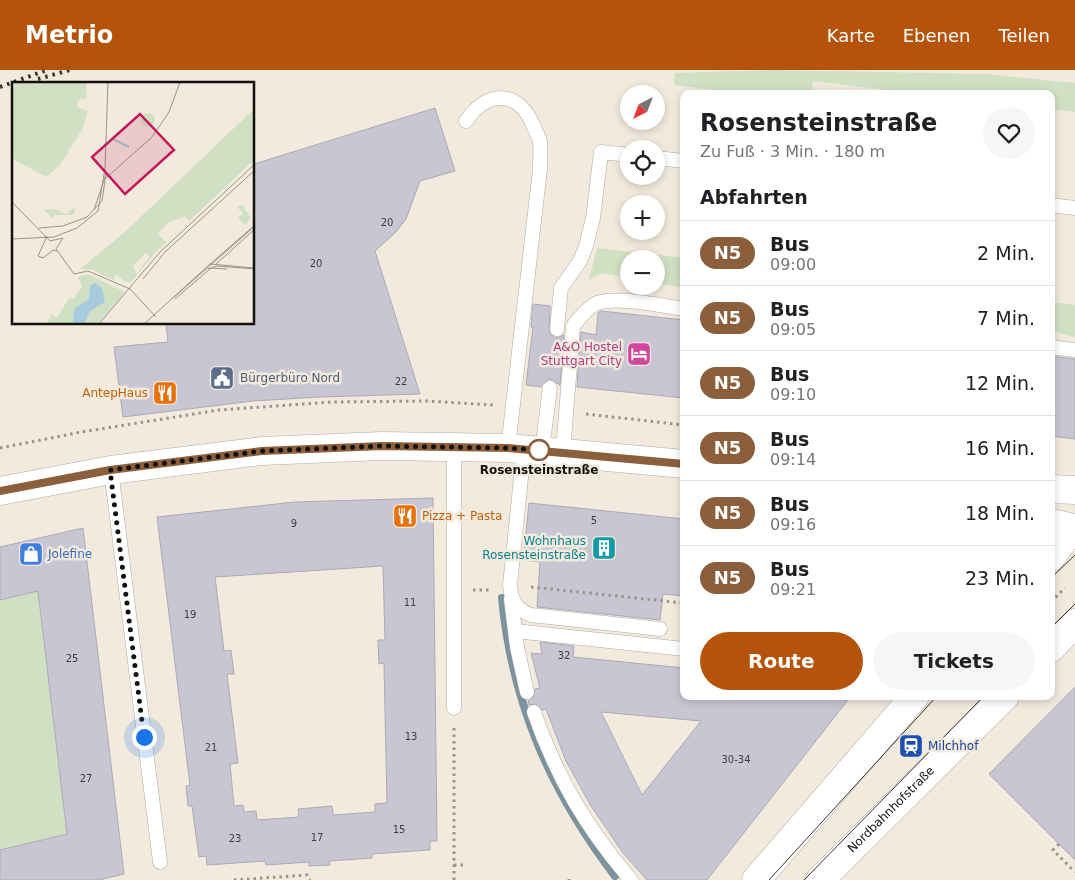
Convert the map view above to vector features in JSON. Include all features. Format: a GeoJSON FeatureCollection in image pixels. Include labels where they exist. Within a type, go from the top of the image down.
{"type":"FeatureCollection","features":[{"type":"Feature","properties":{"kind":"street"},"geometry":{"type":"LineString","coordinates":[[0,491],[110,470],[262,451],[382,446],[534,450],[680,464]]}},
{"type":"Feature","properties":{"kind":"street"},"geometry":{"type":"LineString","coordinates":[[1055,489],[1075,490]]}},
{"type":"Feature","properties":{"kind":"street"},"geometry":{"type":"LineString","coordinates":[[1055,550],[1069,526]]}},
{"type":"Feature","properties":{"kind":"street"},"geometry":{"type":"LineString","coordinates":[[1055,644],[1075,623]]}},
{"type":"Feature","properties":{"kind":"street"},"geometry":{"type":"LineString","coordinates":[[756,880],[912,700]]}},
{"type":"Feature","properties":{"kind":"street","name":"Nordbahnhofstraße"},"geometry":{"type":"LineString","coordinates":[[820,880],[1000,700]]}},
{"type":"Feature","properties":{"kind":"lane"},"geometry":{"type":"LineString","coordinates":[[466,121],[484,101],[497,98],[511,99],[523,108],[531,120],[540,141],[540,169],[513,406],[534,450]]}},
{"type":"Feature","properties":{"kind":"lane"},"geometry":{"type":"LineString","coordinates":[[557,329],[558,283],[580,261],[586,246],[593,218],[601,152],[620,154]]}},
{"type":"Feature","properties":{"kind":"lane"},"geometry":{"type":"LineString","coordinates":[[665,159],[680,161]]}},
{"type":"Feature","properties":{"kind":"lane"},"geometry":{"type":"LineString","coordinates":[[1055,206],[1075,208]]}},
{"type":"Feature","properties":{"kind":"lane"},"geometry":{"type":"LineString","coordinates":[[534,450],[566,412],[573,326],[585,311],[596,304],[613,300],[680,308]]}},
{"type":"Feature","properties":{"kind":"lane"},"geometry":{"type":"LineString","coordinates":[[1055,348],[1075,350]]}},
{"type":"Feature","properties":{"kind":"lane"},"geometry":{"type":"LineString","coordinates":[[527,692],[515,631],[510,590],[534,450],[550,388]]}},
{"type":"Feature","properties":{"kind":"lane"},"geometry":{"type":"LineString","coordinates":[[454,447],[454,708]]}},
{"type":"Feature","properties":{"kind":"lane"},"geometry":{"type":"LineString","coordinates":[[110,470],[160,862]]}},
{"type":"Feature","properties":{"kind":"lane"},"geometry":{"type":"LineString","coordinates":[[510,590],[518,608],[532,615],[660,629]]}},
{"type":"Feature","properties":{"kind":"lane"},"geometry":{"type":"LineString","coordinates":[[515,631],[680,648]]}},
{"type":"Feature","properties":{"kind":"lane"},"geometry":{"type":"LineString","coordinates":[[534,712],[557,769],[577,809],[612,858],[631,880]]}},
{"type":"Feature","properties":{"kind":"path"},"geometry":{"type":"LineString","coordinates":[[0,448],[81,432],[219,410],[332,402],[428,401],[513,406]]}},
{"type":"Feature","properties":{"kind":"path"},"geometry":{"type":"LineString","coordinates":[[566,412],[680,425]]}},
{"type":"Feature","properties":{"kind":"path"},"geometry":{"type":"LineString","coordinates":[[1055,598],[1065,588]]}},
{"type":"Feature","properties":{"kind":"path"},"geometry":{"type":"LineString","coordinates":[[510,590],[680,603]]}},
{"type":"Feature","properties":{"kind":"path"},"geometry":{"type":"LineString","coordinates":[[454,708],[454,880]]}},
{"type":"Feature","properties":{"kind":"path"},"geometry":{"type":"LineString","coordinates":[[1059,844],[1053,850],[1075,872]]}},
{"type":"Feature","properties":{"kind":"path"},"geometry":{"type":"LineString","coordinates":[[454,865],[467,865]]}},
{"type":"Feature","properties":{"kind":"path"},"geometry":{"type":"LineString","coordinates":[[234,880],[307,875],[310,880]]}},
{"type":"Feature","properties":{"kind":"green space"},"geometry":{"type":"Polygon","coordinates":[[[774,70],[987,74],[1075,83],[1075,112],[1055,110],[1055,90],[888,90],[813,81],[812,90],[713,90],[674,85],[675,73],[774,70]]]}},
{"type":"Feature","properties":{"kind":"green space"},"geometry":{"type":"Polygon","coordinates":[[[597,248],[620,251],[620,276],[602,273],[589,280],[597,248]]]}},
{"type":"Feature","properties":{"kind":"green space"},"geometry":{"type":"Polygon","coordinates":[[[665,256],[680,258],[680,287],[665,285],[665,256]]]}},
{"type":"Feature","properties":{"kind":"green space"},"geometry":{"type":"Polygon","coordinates":[[[1055,302],[1075,305],[1075,337],[1055,332],[1055,302]]]}},
{"type":"Feature","properties":{"kind":"green space"},"geometry":{"type":"Polygon","coordinates":[[[38,591],[67,834],[0,850],[0,600],[38,591]]]}},
{"type":"Feature","properties":{"kind":"building"},"geometry":{"type":"Polygon","coordinates":[[[435,108],[455,171],[420,181],[406,219],[396,232],[375,251],[420,394],[253,401],[123,417],[114,347],[168,342],[166,325],[255,325],[255,164],[435,108]]]}},
{"type":"Feature","properties":{"kind":"building"},"geometry":{"type":"Polygon","coordinates":[[[533,304],[550,306],[549,333],[556,338],[564,335],[560,385],[551,379],[543,382],[541,387],[526,385],[533,327],[531,327],[533,304]]]}},
{"type":"Feature","properties":{"kind":"building","name":"A&O Hostel Stuttgart City"},"geometry":{"type":"Polygon","coordinates":[[[601,311],[680,320],[680,398],[577,387],[581,332],[596,335],[598,313],[601,311]]]}},
{"type":"Feature","properties":{"kind":"building"},"geometry":{"type":"Polygon","coordinates":[[[1055,356],[1075,359],[1075,439],[1055,436],[1055,356]]]}},
{"type":"Feature","properties":{"kind":"building"},"geometry":{"type":"Polygon","coordinates":[[[433,498],[437,841],[430,841],[430,850],[372,854],[372,858],[329,861],[330,865],[309,866],[309,862],[266,865],[265,861],[207,865],[206,856],[199,857],[192,806],[188,806],[186,786],[190,785],[157,517],[295,502],[433,498]],[[383,566],[215,577],[224,651],[231,650],[234,674],[227,674],[238,763],[230,764],[234,806],[243,805],[244,812],[256,811],[257,820],[299,817],[298,809],[332,806],[333,815],[375,812],[375,804],[387,803],[384,663],[379,664],[378,640],[385,640],[383,566]]]}},
{"type":"Feature","properties":{"kind":"building","name":"Wohnhaus Rosensteinstraße"},"geometry":{"type":"Polygon","coordinates":[[[529,503],[680,519],[680,596],[663,594],[660,620],[537,607],[540,562],[523,560],[529,503]]]}},
{"type":"Feature","properties":{"kind":"building"},"geometry":{"type":"Polygon","coordinates":[[[83,528],[124,874],[99,880],[0,880],[0,850],[67,834],[38,591],[0,600],[0,547],[83,528]]]}},
{"type":"Feature","properties":{"kind":"building"},"geometry":{"type":"Polygon","coordinates":[[[540,642],[574,646],[573,657],[680,668],[680,700],[848,700],[707,880],[647,880],[623,853],[591,806],[566,761],[546,709],[542,710],[536,704],[529,705],[528,701],[533,698],[535,689],[540,688],[531,653],[542,654],[540,642]],[[601,712],[642,795],[701,721],[601,712]]]}},
{"type":"Feature","properties":{"kind":"building"},"geometry":{"type":"Polygon","coordinates":[[[1075,687],[1075,860],[989,774],[1075,687]]]}},
{"type":"Feature","properties":{"kind":"waterway"},"geometry":{"type":"LineString","coordinates":[[502,598],[507,637],[515,674],[525,710],[538,745],[572,812],[615,876]]}},
{"type":"Feature","properties":{"kind":"tram line"},"geometry":{"type":"LineString","coordinates":[[1055,574],[1075,555]]}},
{"type":"Feature","properties":{"kind":"tram line"},"geometry":{"type":"LineString","coordinates":[[1055,624],[1075,604]]}},
{"type":"Feature","properties":{"kind":"tram line"},"geometry":{"type":"LineString","coordinates":[[769,880],[933,700]]}},
{"type":"Feature","properties":{"kind":"tram line"},"geometry":{"type":"LineString","coordinates":[[804,880],[980,700]]}},
{"type":"Feature","properties":{"kind":"railway"},"geometry":{"type":"LineString","coordinates":[[14,82],[47,70]]}},
{"type":"Feature","properties":{"kind":"railway"},"geometry":{"type":"LineString","coordinates":[[38,79],[70,70]]}},
{"type":"Feature","properties":{"kind":"railway"},"geometry":{"type":"LineString","coordinates":[[0,87],[12,83]]}},
{"type":"Feature","properties":{"kind":"bus line","name":"N5"},"geometry":{"type":"LineString","coordinates":[[0,491],[110,470],[262,451],[382,446],[542,450],[680,464]]}},
{"type":"Feature","properties":{"kind":"place","name":"A&O Hostel Stuttgart City"},"geometry":{"type":"Point","coordinates":[639,354]}},
{"type":"Feature","properties":{"kind":"place","name":"Bürgerbüro Nord"},"geometry":{"type":"Point","coordinates":[222,378]}},
{"type":"Feature","properties":{"kind":"place","name":"AntepHaus"},"geometry":{"type":"Point","coordinates":[165,393]}},
{"type":"Feature","properties":{"kind":"place","name":"Rosensteinstraße"},"geometry":{"type":"Point","coordinates":[539,450]}},
{"type":"Feature","properties":{"kind":"place","name":"Pizza + Pasta"},"geometry":{"type":"Point","coordinates":[405,516]}},
{"type":"Feature","properties":{"kind":"place","name":"Wohnhaus Rosensteinstraße"},"geometry":{"type":"Point","coordinates":[604,548]}},
{"type":"Feature","properties":{"kind":"place","name":"Jolefine"},"geometry":{"type":"Point","coordinates":[31,554]}},
{"type":"Feature","properties":{"kind":"place","name":"Milchhof"},"geometry":{"type":"Point","coordinates":[911,746]}},
{"type":"Feature","properties":{"kind":"route"},"geometry":{"type":"LineString","coordinates":[[144,737],[110,470],[262,451],[382,446],[542,450],[539,450]]}}]}
